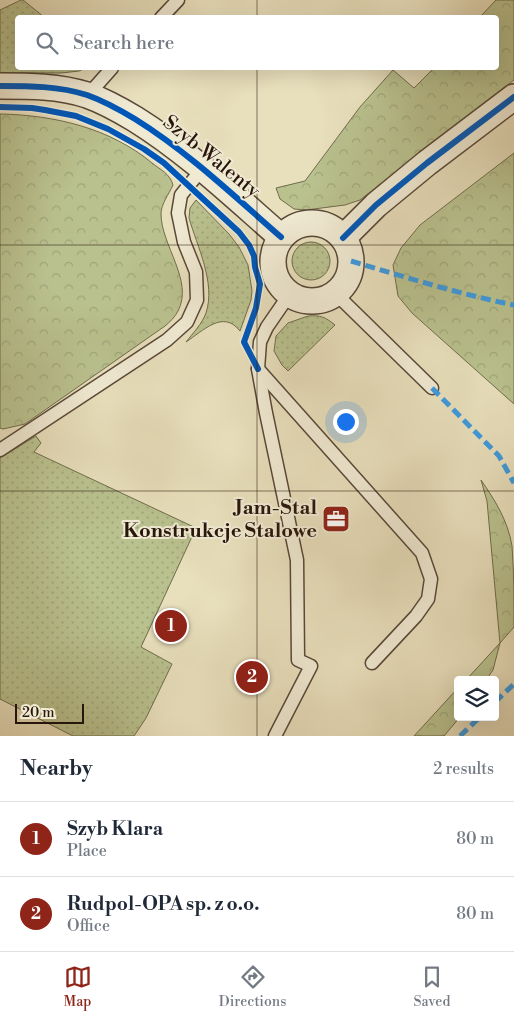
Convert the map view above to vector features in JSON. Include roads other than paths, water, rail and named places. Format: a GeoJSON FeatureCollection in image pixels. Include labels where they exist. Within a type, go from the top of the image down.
{"type":"FeatureCollection","features":[{"type":"Feature","properties":{"kind":"street","name":"Szyb Walenty"},"geometry":{"type":"LineString","coordinates":[[0,86],[41,86],[68,90],[88,95],[118,109],[157,133],[202,168],[281,237]]}},
{"type":"Feature","properties":{"kind":"street"},"geometry":{"type":"LineString","coordinates":[[343,238],[376,205],[514,96]]}},
{"type":"Feature","properties":{"kind":"street"},"geometry":{"type":"LineString","coordinates":[[300,224],[324,225],[334,230],[343,238],[349,248],[351,267],[345,284],[336,294],[325,300],[313,302],[289,295],[280,286],[274,274],[272,261],[275,248],[281,237],[290,229],[300,224]]}},
{"type":"Feature","properties":{"kind":"lane"},"geometry":{"type":"LineString","coordinates":[[164,15],[178,0]]}},
{"type":"Feature","properties":{"kind":"lane"},"geometry":{"type":"LineString","coordinates":[[88,95],[110,70]]}},
{"type":"Feature","properties":{"kind":"lane"},"geometry":{"type":"LineString","coordinates":[[0,450],[167,340],[186,322],[197,300],[196,272],[184,242],[178,213],[181,195],[202,168]]}},
{"type":"Feature","properties":{"kind":"lane"},"geometry":{"type":"LineString","coordinates":[[336,294],[432,388]]}},
{"type":"Feature","properties":{"kind":"lane"},"geometry":{"type":"LineString","coordinates":[[275,736],[311,666],[298,660],[297,560],[258,369],[260,342],[267,327],[289,295]]}},
{"type":"Feature","properties":{"kind":"lane"},"geometry":{"type":"LineString","coordinates":[[258,369],[422,553],[431,579],[428,598],[416,616],[372,663]]}},
{"type":"Feature","properties":{"kind":"place","name":"Jam-Stal Konstrukcje Stalowe"},"geometry":{"type":"Point","coordinates":[336,519]}},
{"type":"Feature","properties":{"kind":"place","name":"Szyb Klara"},"geometry":{"type":"Point","coordinates":[171,626]}},
{"type":"Feature","properties":{"kind":"place","name":"Rudpol-OPA sp. z o.o."},"geometry":{"type":"Point","coordinates":[252,677]}}]}
